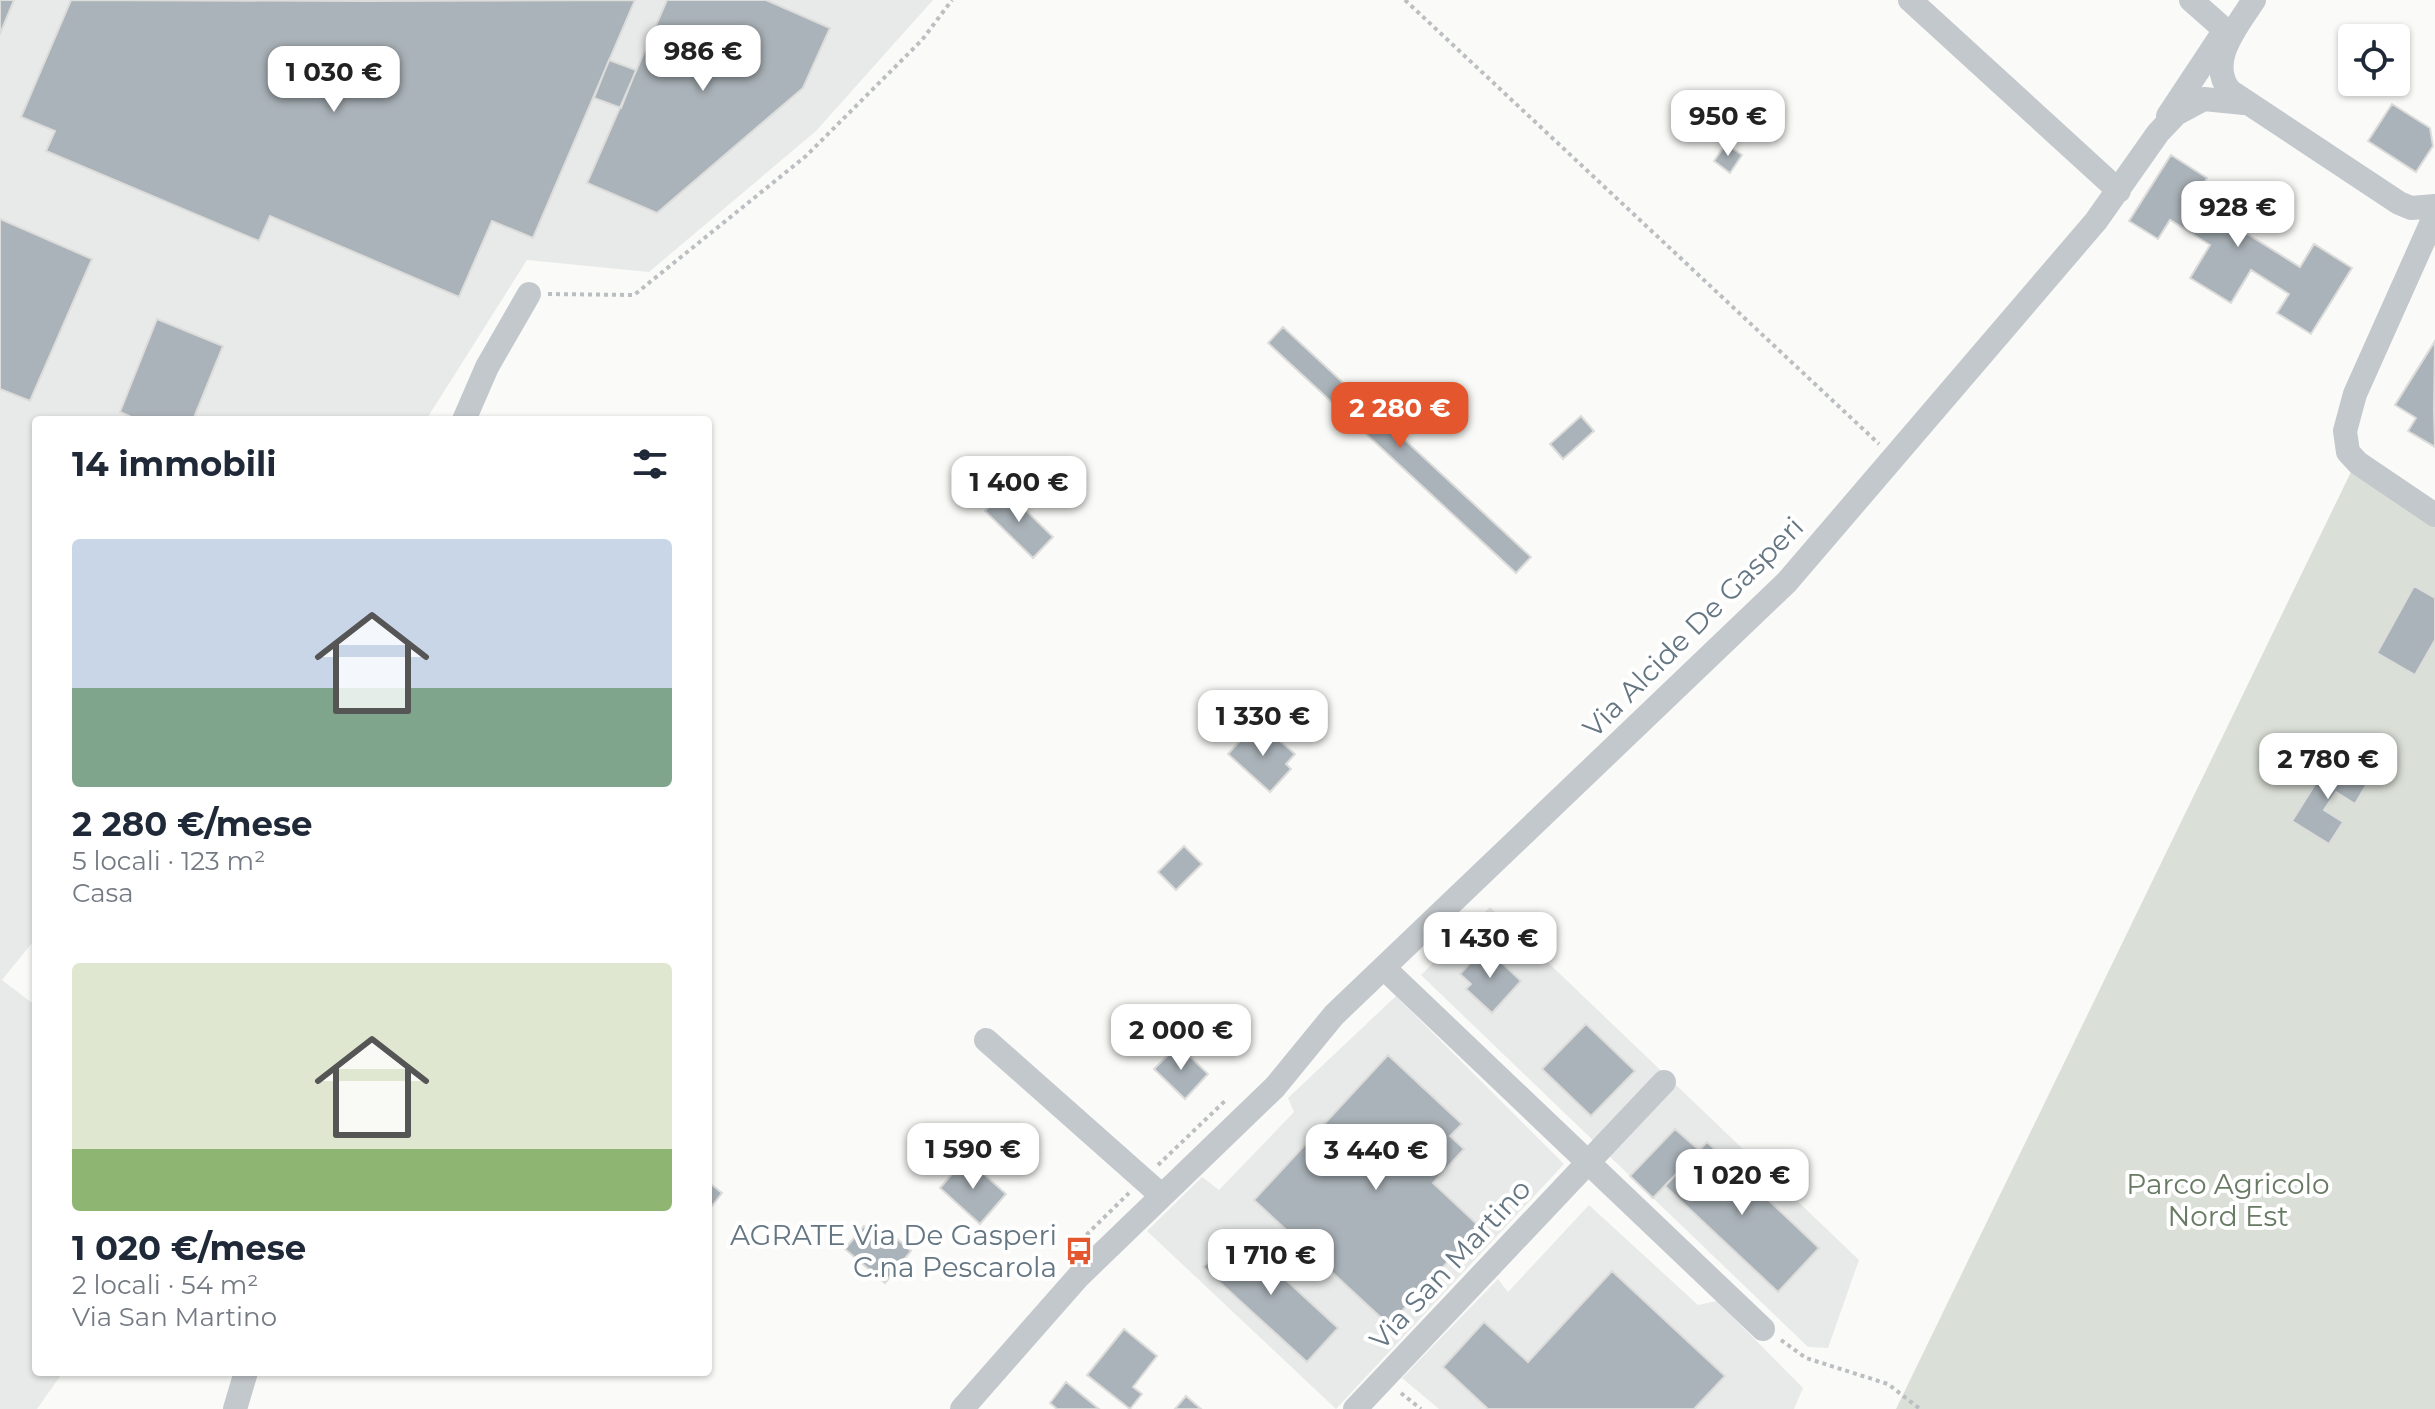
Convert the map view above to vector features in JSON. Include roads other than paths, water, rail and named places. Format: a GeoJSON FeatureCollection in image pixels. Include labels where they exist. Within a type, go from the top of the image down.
{"type":"FeatureCollection","features":[{"type":"Feature","properties":{"kind":"street"},"geometry":{"type":"LineString","coordinates":[[1910,0],[2119,191]]}},
{"type":"Feature","properties":{"kind":"street"},"geometry":{"type":"LineString","coordinates":[[2191,0],[2225,30]]}},
{"type":"Feature","properties":{"kind":"street"},"geometry":{"type":"LineString","coordinates":[[2158,133],[2182,91],[2225,30],[2252,0]]}},
{"type":"Feature","properties":{"kind":"street"},"geometry":{"type":"LineString","coordinates":[[2252,0],[2228,43],[2221,67],[2225,85],[2244,103],[2399,203],[2411,208],[2435,206]]}},
{"type":"Feature","properties":{"kind":"street","name":"Via Alcide De Gasperi"},"geometry":{"type":"LineString","coordinates":[[962,1409],[1152,1187],[1267,1094],[1334,1015],[1787,582],[2119,191],[2158,133],[2183,108],[2196,101],[2216,98],[2244,103]]}},
{"type":"Feature","properties":{"kind":"street"},"geometry":{"type":"LineString","coordinates":[[2435,215],[2355,394],[2345,431],[2348,452],[2358,463],[2435,515]]}},
{"type":"Feature","properties":{"kind":"street"},"geometry":{"type":"LineString","coordinates":[[466,416],[487,367],[529,294]]}},
{"type":"Feature","properties":{"kind":"street"},"geometry":{"type":"LineString","coordinates":[[1384,968],[1590,1160],[1763,1329]]}},
{"type":"Feature","properties":{"kind":"street"},"geometry":{"type":"LineString","coordinates":[[986,1040],[1152,1187]]}},
{"type":"Feature","properties":{"kind":"street","name":"Via San Martino"},"geometry":{"type":"LineString","coordinates":[[1355,1409],[1664,1082]]}},
{"type":"Feature","properties":{"kind":"street"},"geometry":{"type":"LineString","coordinates":[[235,1409],[245,1376]]}},
{"type":"Feature","properties":{"kind":"place","name":"AGRATE Via De Gasperi C.na Pescarola"},"geometry":{"type":"Point","coordinates":[1079,1251]}},
{"type":"Feature","properties":{"kind":"park label","name":"Parco Agricolo Nord Est"},"geometry":{"type":"Point","coordinates":[2228,1200]}}]}
